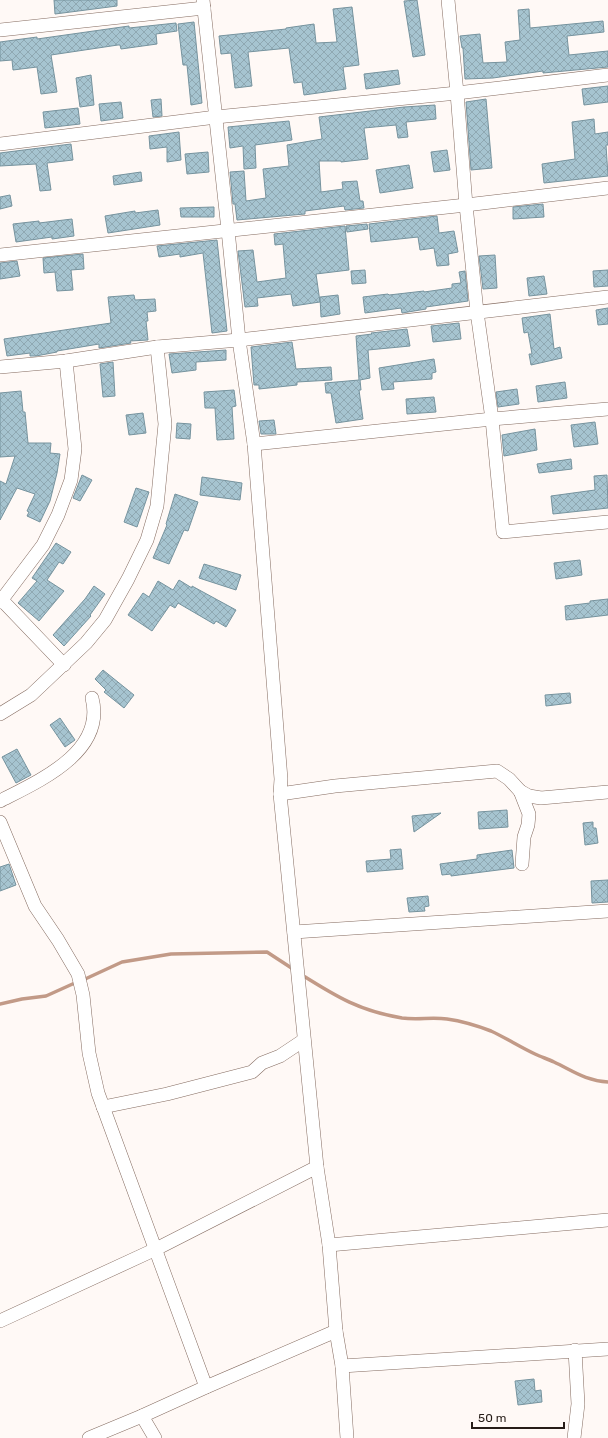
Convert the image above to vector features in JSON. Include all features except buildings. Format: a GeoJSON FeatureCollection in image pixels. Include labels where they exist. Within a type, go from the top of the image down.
{"type":"FeatureCollection","features":[{"type":"Feature","properties":{"kind":"street"},"geometry":{"type":"LineString","coordinates":[[448,0],[477,312],[492,420],[503,532],[608,522]]}},
{"type":"Feature","properties":{"kind":"street"},"geometry":{"type":"LineString","coordinates":[[0,30],[204,4],[239,340],[254,444],[281,778],[280,794],[317,1167],[329,1245],[336,1331],[342,1366],[347,1438]]}},
{"type":"Feature","properties":{"kind":"street"},"geometry":{"type":"LineString","coordinates":[[0,144],[216,117],[457,93],[608,75]]}},
{"type":"Feature","properties":{"kind":"street"},"geometry":{"type":"LineString","coordinates":[[0,255],[466,205],[608,188]]}},
{"type":"Feature","properties":{"kind":"street"},"geometry":{"type":"LineString","coordinates":[[0,367],[66,360],[157,347],[239,340],[608,297]]}},
{"type":"Feature","properties":{"kind":"street"},"geometry":{"type":"LineString","coordinates":[[0,714],[31,695],[86,643],[105,620],[128,579],[147,540],[157,506],[165,424],[157,347]]}},
{"type":"Feature","properties":{"kind":"street"},"geometry":{"type":"LineString","coordinates":[[64,665],[1,600],[43,545],[58,515],[71,480],[74,449],[66,360]]}},
{"type":"Feature","properties":{"kind":"street"},"geometry":{"type":"LineString","coordinates":[[254,444],[608,409]]}},
{"type":"Feature","properties":{"kind":"street"},"geometry":{"type":"LineString","coordinates":[[0,801],[43,779],[85,744],[93,726],[95,711],[92,698]]}},
{"type":"Feature","properties":{"kind":"street"},"geometry":{"type":"LineString","coordinates":[[280,794],[335,786],[497,771],[509,779],[520,791],[529,796],[541,798],[608,792]]}},
{"type":"Feature","properties":{"kind":"street"},"geometry":{"type":"LineString","coordinates":[[520,791],[529,814],[528,826],[524,837],[522,864]]}},
{"type":"Feature","properties":{"kind":"street"},"geometry":{"type":"LineString","coordinates":[[0,822],[35,906],[58,940],[78,974],[83,995],[89,1053],[98,1093],[206,1387]]}},
{"type":"Feature","properties":{"kind":"street"},"geometry":{"type":"LineString","coordinates":[[294,932],[608,911]]}},
{"type":"Feature","properties":{"kind":"street"},"geometry":{"type":"LineString","coordinates":[[103,1107],[167,1094],[252,1072],[262,1063],[280,1056],[304,1040]]}},
{"type":"Feature","properties":{"kind":"street"},"geometry":{"type":"LineString","coordinates":[[1,1320],[156,1249],[317,1167]]}},
{"type":"Feature","properties":{"kind":"street"},"geometry":{"type":"LineString","coordinates":[[329,1245],[608,1220]]}},
{"type":"Feature","properties":{"kind":"street"},"geometry":{"type":"LineString","coordinates":[[89,1438],[336,1331]]}},
{"type":"Feature","properties":{"kind":"street"},"geometry":{"type":"LineString","coordinates":[[342,1366],[608,1349]]}},
{"type":"Feature","properties":{"kind":"street"},"geometry":{"type":"LineString","coordinates":[[574,1438],[578,1404],[575,1350]]}},
{"type":"Feature","properties":{"kind":"street"},"geometry":{"type":"LineString","coordinates":[[142,1416],[155,1438]]}},
{"type":"Feature","properties":{"kind":"waterway"},"geometry":{"type":"LineString","coordinates":[[83,980],[122,962],[171,954],[267,952],[293,969]]}},
{"type":"Feature","properties":{"kind":"waterway"},"geometry":{"type":"LineString","coordinates":[[302,975],[326,990],[361,1007],[402,1018],[447,1019],[475,1026],[491,1031],[580,1075],[593,1080],[608,1082]]}},
{"type":"Feature","properties":{"kind":"waterway"},"geometry":{"type":"LineString","coordinates":[[0,1004],[46,996],[77,982]]}}]}
